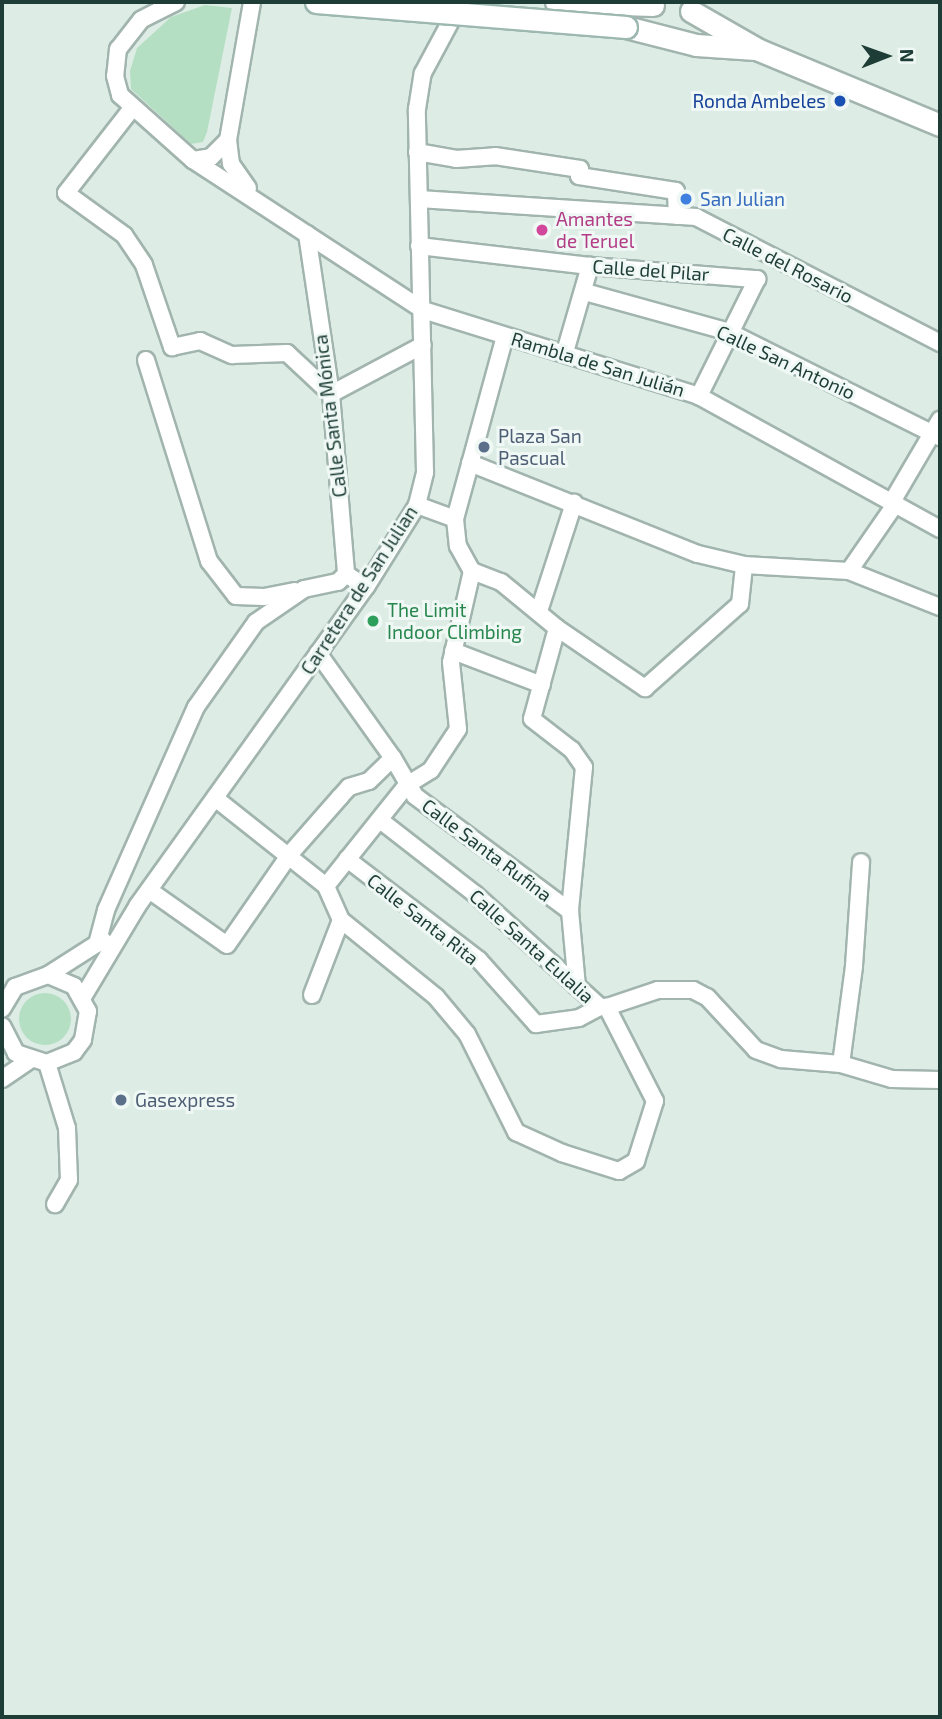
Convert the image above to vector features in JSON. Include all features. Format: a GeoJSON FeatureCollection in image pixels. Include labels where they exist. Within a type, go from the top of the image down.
{"type":"FeatureCollection","features":[{"type":"Feature","properties":{"kind":"main road"},"geometry":{"type":"LineString","coordinates":[[316,2],[627,17],[655,9],[669,27],[692,10],[749,46],[940,125]]}},
{"type":"Feature","properties":{"kind":"main road"},"geometry":{"type":"LineString","coordinates":[[556,2],[627,17],[696,45],[749,46]]}},
{"type":"Feature","properties":{"kind":"street","name":"Rambla de San Julián"},"geometry":{"type":"LineString","coordinates":[[176,2],[141,20],[118,49],[115,76],[120,96],[193,160],[423,310],[565,352],[699,396],[895,501],[940,529]]}},
{"type":"Feature","properties":{"kind":"street"},"geometry":{"type":"LineString","coordinates":[[252,2],[228,140],[231,164],[257,200]]}},
{"type":"Feature","properties":{"kind":"street","name":"Carretera de San Julian"},"geometry":{"type":"LineString","coordinates":[[83,997],[125,923],[366,587],[417,505],[425,472],[416,109],[423,74],[461,2]]}},
{"type":"Feature","properties":{"kind":"street"},"geometry":{"type":"LineString","coordinates":[[133,107],[66,193],[124,235],[144,265],[173,347],[200,341],[232,355],[287,353],[331,394],[423,345]]}},
{"type":"Feature","properties":{"kind":"street"},"geometry":{"type":"LineString","coordinates":[[193,160],[211,157],[228,140]]}},
{"type":"Feature","properties":{"kind":"street"},"geometry":{"type":"LineString","coordinates":[[417,152],[456,159],[495,156],[676,191],[677,216]]}},
{"type":"Feature","properties":{"kind":"street","name":"Calle del Rosario"},"geometry":{"type":"LineString","coordinates":[[419,199],[696,217],[940,343]]}},
{"type":"Feature","properties":{"kind":"street","name":"Calle Santa Mónica"},"geometry":{"type":"LineString","coordinates":[[307,234],[331,394],[346,574]]}},
{"type":"Feature","properties":{"kind":"street","name":"Calle del Pilar"},"geometry":{"type":"LineString","coordinates":[[419,246],[590,266],[757,279],[729,332]]}},
{"type":"Feature","properties":{"kind":"street"},"geometry":{"type":"LineString","coordinates":[[565,352],[585,292],[590,266]]}},
{"type":"Feature","properties":{"kind":"street","name":"Calle San Antonio"},"geometry":{"type":"LineString","coordinates":[[585,292],[729,332],[938,430]]}},
{"type":"Feature","properties":{"kind":"street"},"geometry":{"type":"LineString","coordinates":[[699,396],[729,332]]}},
{"type":"Feature","properties":{"kind":"street"},"geometry":{"type":"LineString","coordinates":[[505,335],[455,519],[458,546],[472,571],[501,582],[557,628],[645,688],[740,604],[744,565]]}},
{"type":"Feature","properties":{"kind":"street"},"geometry":{"type":"LineString","coordinates":[[146,360],[209,561],[236,596],[264,597],[338,582],[346,574],[366,587]]}},
{"type":"Feature","properties":{"kind":"street"},"geometry":{"type":"LineString","coordinates":[[849,571],[938,430]]}},
{"type":"Feature","properties":{"kind":"street"},"geometry":{"type":"LineString","coordinates":[[470,463],[698,554],[744,565],[849,571],[940,607]]}},
{"type":"Feature","properties":{"kind":"street"},"geometry":{"type":"LineString","coordinates":[[539,611],[574,503]]}},
{"type":"Feature","properties":{"kind":"street"},"geometry":{"type":"LineString","coordinates":[[417,505],[455,519]]}},
{"type":"Feature","properties":{"kind":"street"},"geometry":{"type":"LineString","coordinates":[[326,886],[407,786],[431,770],[458,729],[453,651],[472,571]]}},
{"type":"Feature","properties":{"kind":"street"},"geometry":{"type":"LineString","coordinates":[[97,944],[115,887],[196,707],[256,622],[304,589]]}},
{"type":"Feature","properties":{"kind":"street"},"geometry":{"type":"LineString","coordinates":[[557,628],[532,719],[572,750],[584,767],[570,911]]}},
{"type":"Feature","properties":{"kind":"street"},"geometry":{"type":"LineString","coordinates":[[453,651],[542,685]]}},
{"type":"Feature","properties":{"kind":"street","name":"Calle Santa Rufina"},"geometry":{"type":"LineString","coordinates":[[318,653],[393,758],[407,786],[570,911],[577,987]]}},
{"type":"Feature","properties":{"kind":"street"},"geometry":{"type":"LineString","coordinates":[[149,890],[227,945],[290,854],[348,788],[369,781],[393,758]]}},
{"type":"Feature","properties":{"kind":"street"},"geometry":{"type":"LineString","coordinates":[[215,798],[231,815],[290,854],[326,886],[341,920],[312,995]]}},
{"type":"Feature","properties":{"kind":"street","name":"Calle Santa Eulalia"},"geometry":{"type":"LineString","coordinates":[[341,920],[436,997],[467,1034],[516,1132],[562,1153],[625,1170],[636,1161],[656,1101],[603,1007],[577,987],[475,894],[380,820]]}},
{"type":"Feature","properties":{"kind":"street","name":"Calle Santa Rita"},"geometry":{"type":"LineString","coordinates":[[347,859],[478,960],[536,1024],[579,1018],[603,1007]]}},
{"type":"Feature","properties":{"kind":"street"},"geometry":{"type":"LineString","coordinates":[[841,1064],[855,966],[861,862]]}},
{"type":"Feature","properties":{"kind":"street","name":"Carretera de San Julian"},"geometry":{"type":"LineString","coordinates":[[8,985],[48,975],[125,923]]}},
{"type":"Feature","properties":{"kind":"street"},"geometry":{"type":"LineString","coordinates":[[2,1027],[7,1041],[30,1060],[47,1063],[67,1056],[83,1040],[88,1011],[83,997],[62,978],[48,975]]}},
{"type":"Feature","properties":{"kind":"street"},"geometry":{"type":"LineString","coordinates":[[2,1009],[8,985]]}},
{"type":"Feature","properties":{"kind":"street"},"geometry":{"type":"LineString","coordinates":[[603,1007],[657,990],[693,990],[707,997],[756,1049],[781,1059],[841,1064],[892,1079],[940,1080]]}},
{"type":"Feature","properties":{"kind":"street"},"geometry":{"type":"LineString","coordinates":[[2,1079],[30,1060]]}},
{"type":"Feature","properties":{"kind":"street"},"geometry":{"type":"LineString","coordinates":[[47,1063],[67,1128],[69,1180],[55,1203]]}},
{"type":"Feature","properties":{"kind":"green space"},"geometry":{"type":"Polygon","coordinates":[[[205,5],[232,8],[207,132],[203,142],[191,144],[131,89],[130,71],[137,48],[171,17],[205,5]]]}},
{"type":"Feature","properties":{"kind":"green space"},"geometry":{"type":"Polygon","coordinates":[[[45,993],[64,1000],[71,1019],[64,1038],[45,1045],[26,1038],[19,1019],[26,1000],[45,993]]]}},
{"type":"Feature","properties":{"kind":"place","name":"Ronda Ambeles"},"geometry":{"type":"Point","coordinates":[840,101]}},
{"type":"Feature","properties":{"kind":"place","name":"San Julian"},"geometry":{"type":"Point","coordinates":[686,199]}},
{"type":"Feature","properties":{"kind":"place","name":"Amantes de Teruel"},"geometry":{"type":"Point","coordinates":[542,230]}},
{"type":"Feature","properties":{"kind":"place","name":"Plaza San Pascual"},"geometry":{"type":"Point","coordinates":[484,447]}},
{"type":"Feature","properties":{"kind":"place","name":"The Limit Indoor Climbing"},"geometry":{"type":"Point","coordinates":[373,621]}},
{"type":"Feature","properties":{"kind":"place","name":"Gasexpress"},"geometry":{"type":"Point","coordinates":[121,1100]}}]}
